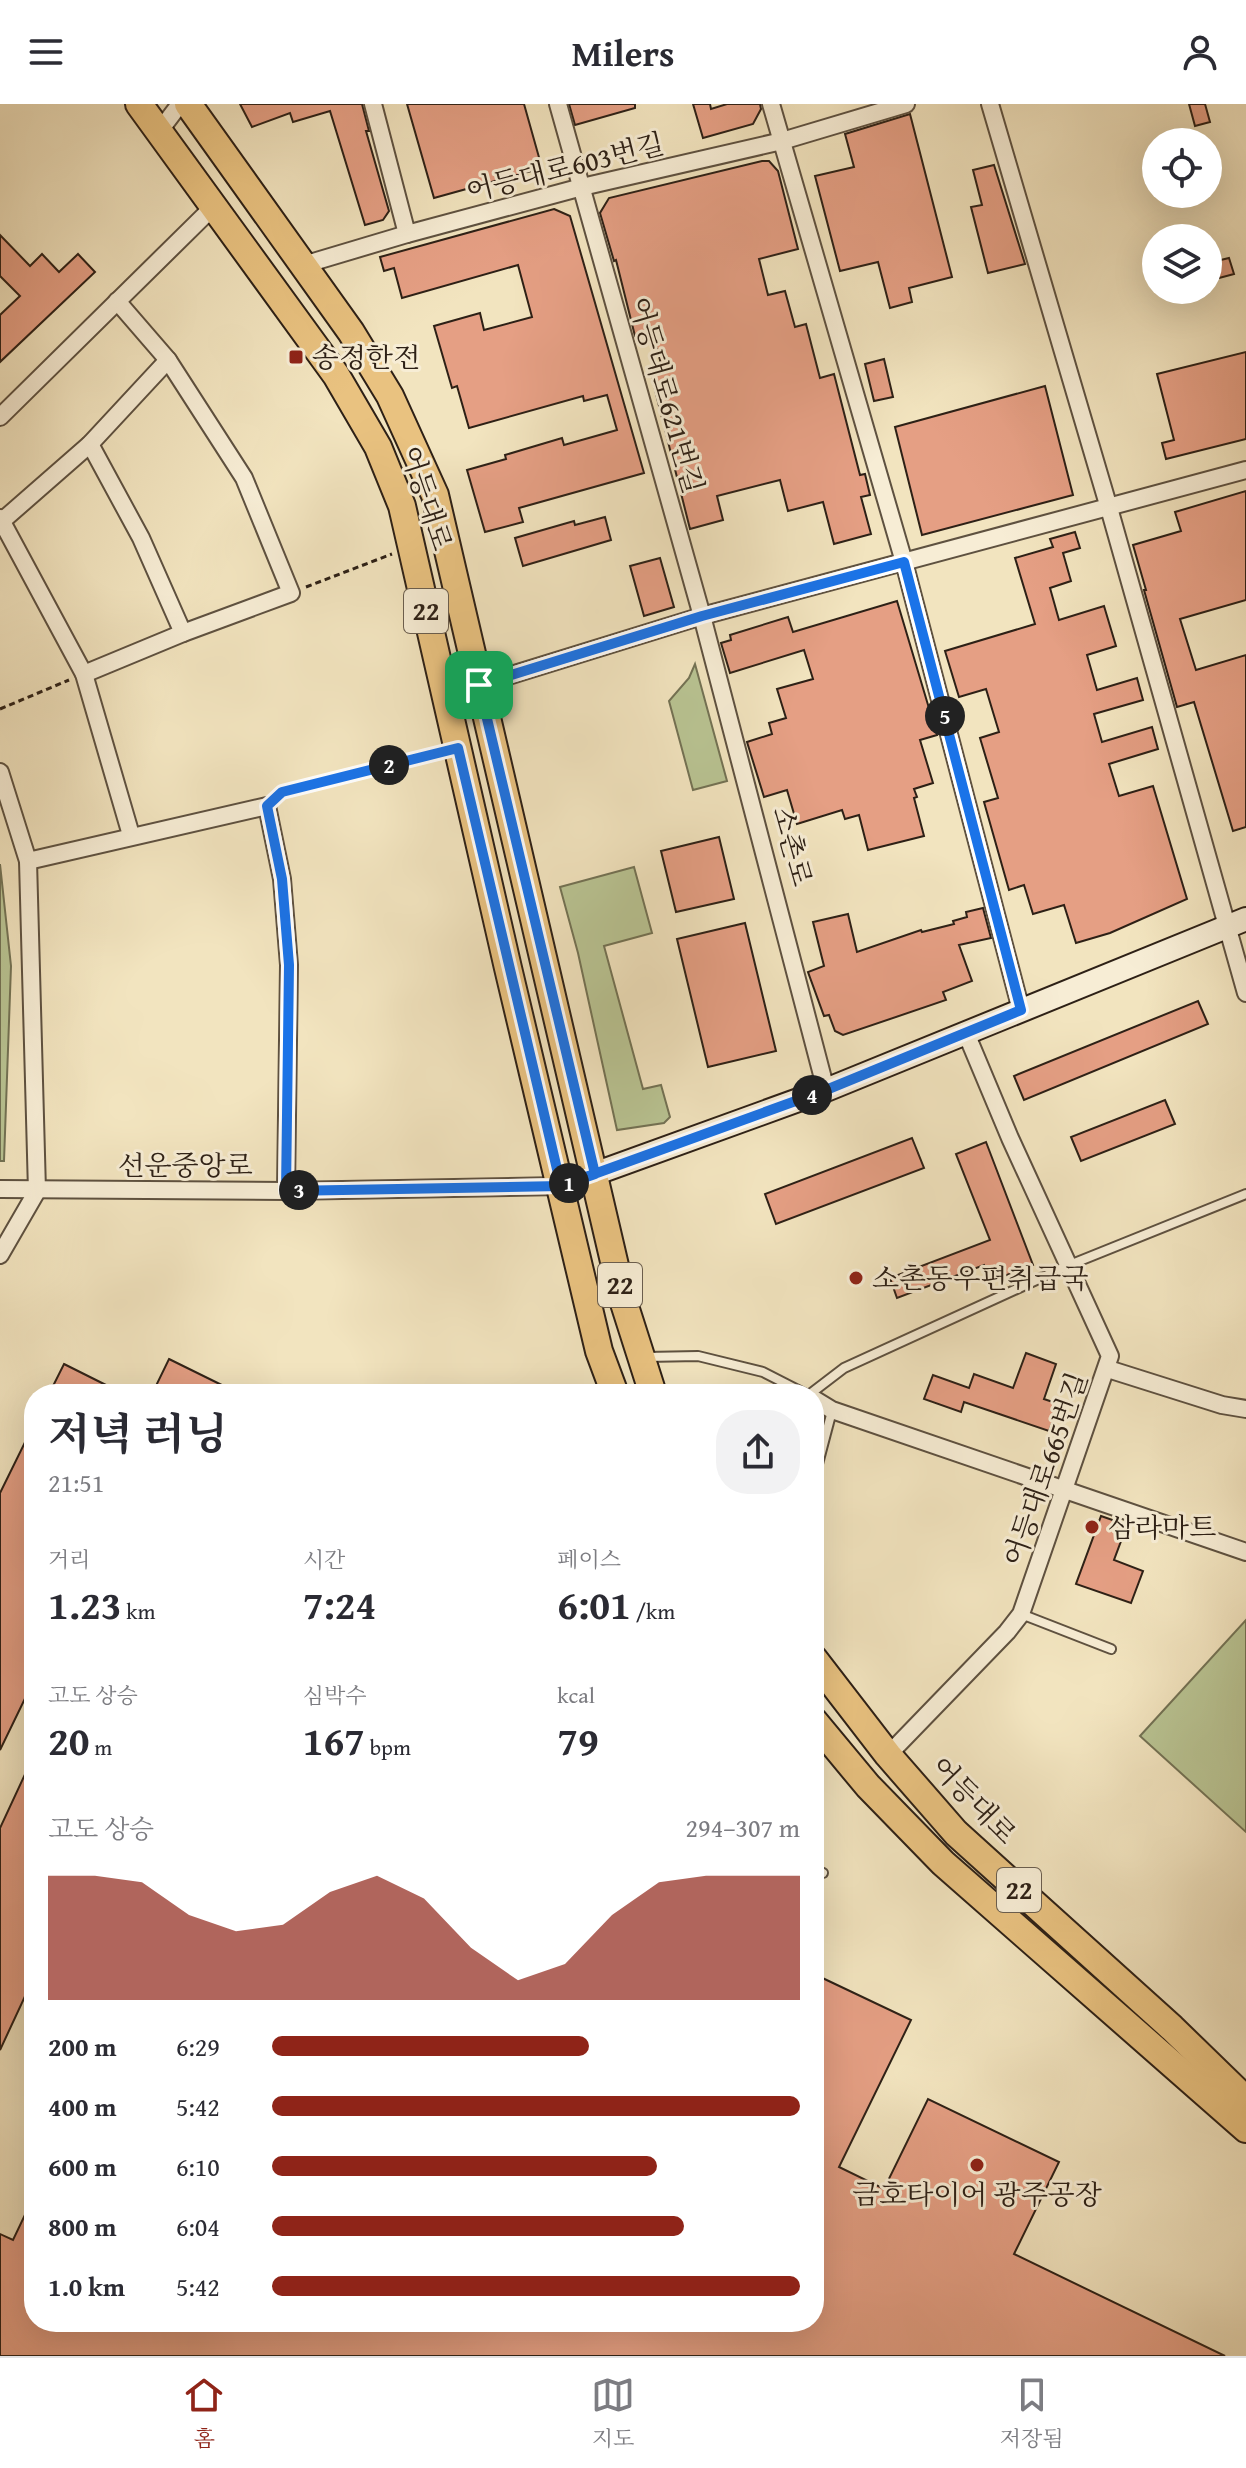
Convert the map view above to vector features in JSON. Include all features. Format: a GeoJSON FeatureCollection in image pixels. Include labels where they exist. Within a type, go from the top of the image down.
{"type":"FeatureCollection","features":[{"type":"Feature","properties":{"kind":"main road","name":"어등대로"},"geometry":{"type":"LineString","coordinates":[[139,104],[336,375],[378,447],[402,506],[599,1351],[611,1384]]}},
{"type":"Feature","properties":{"kind":"main road","name":"어등대로"},"geometry":{"type":"LineString","coordinates":[[188,104],[351,332],[390,396],[435,495],[623,1300],[650,1384]]}},
{"type":"Feature","properties":{"kind":"main road","name":"어등대로"},"geometry":{"type":"LineString","coordinates":[[824,1672],[888,1755],[956,1833],[1172,2028],[1246,2100]]}},
{"type":"Feature","properties":{"kind":"main road","name":"22"},"geometry":{"type":"LineString","coordinates":[[824,1733],[868,1786],[943,1863],[1246,2129]]}},
{"type":"Feature","properties":{"kind":"main road"},"geometry":{"type":"LineString","coordinates":[[1172,2028],[1202,2044],[1246,2081]]}},
{"type":"Feature","properties":{"kind":"main road"},"geometry":{"type":"LineString","coordinates":[[1175,2067],[1221,2127],[1246,2148]]}},
{"type":"Feature","properties":{"kind":"street"},"geometry":{"type":"LineString","coordinates":[[158,133],[180,104]]}},
{"type":"Feature","properties":{"kind":"street"},"geometry":{"type":"LineString","coordinates":[[373,104],[407,234]]}},
{"type":"Feature","properties":{"kind":"street","name":"어등대로621번길"},"geometry":{"type":"LineString","coordinates":[[558,104],[702,616]]}},
{"type":"Feature","properties":{"kind":"street"},"geometry":{"type":"LineString","coordinates":[[771,104],[904,562],[1021,1010]]}},
{"type":"Feature","properties":{"kind":"street","name":"어등대로603번길"},"geometry":{"type":"LineString","coordinates":[[303,265],[582,187],[782,141],[906,104]]}},
{"type":"Feature","properties":{"kind":"street"},"geometry":{"type":"LineString","coordinates":[[990,104],[1236,923],[1246,993]]}},
{"type":"Feature","properties":{"kind":"street"},"geometry":{"type":"LineString","coordinates":[[0,417],[213,207]]}},
{"type":"Feature","properties":{"kind":"street"},"geometry":{"type":"LineString","coordinates":[[84,674],[291,593],[244,478],[168,360],[117,301]]}},
{"type":"Feature","properties":{"kind":"street"},"geometry":{"type":"LineString","coordinates":[[131,835],[84,674],[1,519],[90,444],[168,360]]}},
{"type":"Feature","properties":{"kind":"street"},"geometry":{"type":"LineString","coordinates":[[90,444],[141,538],[183,633]]}},
{"type":"Feature","properties":{"kind":"street"},"geometry":{"type":"LineString","coordinates":[[479,685],[702,616],[1246,470]]}},
{"type":"Feature","properties":{"kind":"street","name":"소촌로"},"geometry":{"type":"LineString","coordinates":[[702,616],[826,1090]]}},
{"type":"Feature","properties":{"kind":"street"},"geometry":{"type":"LineString","coordinates":[[0,772],[28,861],[37,1191],[0,1255]]}},
{"type":"Feature","properties":{"kind":"street"},"geometry":{"type":"LineString","coordinates":[[28,861],[267,806],[282,879],[289,965],[286,1191]]}},
{"type":"Feature","properties":{"kind":"street"},"geometry":{"type":"LineString","coordinates":[[561,1186],[826,1090],[1236,923]]}},
{"type":"Feature","properties":{"kind":"street","name":"어등대로665번길"},"geometry":{"type":"LineString","coordinates":[[888,1755],[1021,1614],[1110,1356],[1067,1266],[966,1033]]}},
{"type":"Feature","properties":{"kind":"street","name":"선운중앙로"},"geometry":{"type":"LineString","coordinates":[[0,1189],[286,1191],[561,1186]]}},
{"type":"Feature","properties":{"kind":"street"},"geometry":{"type":"LineString","coordinates":[[1108,1369],[1222,1405],[1246,1409]]}},
{"type":"Feature","properties":{"kind":"street"},"geometry":{"type":"LineString","coordinates":[[824,1405],[1246,1552]]}},
{"type":"Feature","properties":{"kind":"lane"},"geometry":{"type":"LineString","coordinates":[[824,1384],[844,1368],[1067,1266],[1246,1194]]}},
{"type":"Feature","properties":{"kind":"lane"},"geometry":{"type":"LineString","coordinates":[[641,1357],[698,1356],[763,1372],[786,1384]]}},
{"type":"Feature","properties":{"kind":"lane"},"geometry":{"type":"LineString","coordinates":[[824,1441],[832,1410]]}},
{"type":"Feature","properties":{"kind":"lane"},"geometry":{"type":"LineString","coordinates":[[1021,1614],[1111,1649]]}},
{"type":"Feature","properties":{"kind":"path"},"geometry":{"type":"LineString","coordinates":[[291,593],[411,547]]}},
{"type":"Feature","properties":{"kind":"path"},"geometry":{"type":"LineString","coordinates":[[0,709],[84,674]]}},
{"type":"Feature","properties":{"kind":"path"},"geometry":{"type":"LineString","coordinates":[[267,806],[282,792],[458,748]]}},
{"type":"Feature","properties":{"kind":"green space"},"geometry":{"type":"Polygon","coordinates":[[[695,664],[727,781],[693,790],[669,701],[689,678],[695,664]]]}},
{"type":"Feature","properties":{"kind":"green space"},"geometry":{"type":"Polygon","coordinates":[[[0,864],[11,966],[4,1161],[0,1161],[0,864]]]}},
{"type":"Feature","properties":{"kind":"green space"},"geometry":{"type":"Polygon","coordinates":[[[634,867],[652,933],[604,946],[643,1089],[661,1085],[670,1117],[664,1123],[617,1130],[578,953],[560,887],[634,867]]]}},
{"type":"Feature","properties":{"kind":"green space"},"geometry":{"type":"Polygon","coordinates":[[[1246,1620],[1246,1832],[1140,1736],[1246,1620]]]}},
{"type":"Feature","properties":{"kind":"building"},"geometry":{"type":"Polygon","coordinates":[[[240,104],[362,104],[369,131],[366,131],[389,211],[383,220],[365,225],[330,111],[293,122],[290,113],[252,127],[240,104]]]}},
{"type":"Feature","properties":{"kind":"building"},"geometry":{"type":"Polygon","coordinates":[[[407,104],[524,104],[542,168],[434,198],[407,104]]]}},
{"type":"Feature","properties":{"kind":"building"},"geometry":{"type":"Polygon","coordinates":[[[569,104],[635,104],[635,108],[575,125],[569,104]]]}},
{"type":"Feature","properties":{"kind":"building"},"geometry":{"type":"Polygon","coordinates":[[[693,104],[710,104],[711,109],[727,104],[760,104],[761,109],[753,124],[703,138],[693,104]]]}},
{"type":"Feature","properties":{"kind":"building"},"geometry":{"type":"Polygon","coordinates":[[[1189,104],[1205,104],[1210,122],[1195,126],[1189,104]]]}},
{"type":"Feature","properties":{"kind":"building"},"geometry":{"type":"Polygon","coordinates":[[[910,114],[952,277],[909,288],[912,302],[890,308],[878,262],[840,271],[815,176],[854,167],[845,134],[910,114]]]}},
{"type":"Feature","properties":{"kind":"building"},"geometry":{"type":"Polygon","coordinates":[[[769,161],[778,171],[798,249],[759,259],[768,295],[785,291],[795,327],[806,324],[820,378],[834,374],[860,475],[865,474],[870,495],[861,497],[871,534],[834,544],[823,502],[788,511],[780,480],[717,496],[723,520],[690,529],[650,370],[662,367],[652,332],[635,336],[616,260],[600,213],[609,198],[769,161]]]}},
{"type":"Feature","properties":{"kind":"building"},"geometry":{"type":"Polygon","coordinates":[[[994,165],[1025,264],[988,273],[971,207],[982,205],[973,170],[994,165]]]}},
{"type":"Feature","properties":{"kind":"building"},"geometry":{"type":"Polygon","coordinates":[[[554,209],[570,216],[644,473],[519,508],[523,522],[485,532],[467,470],[562,438],[564,445],[617,430],[607,395],[584,401],[583,396],[469,428],[457,386],[452,388],[434,326],[480,313],[484,330],[532,317],[518,265],[402,298],[394,268],[384,271],[380,257],[554,209]]]}},
{"type":"Feature","properties":{"kind":"building"},"geometry":{"type":"Polygon","coordinates":[[[0,235],[30,266],[42,254],[59,272],[78,254],[95,272],[0,362],[0,315],[20,296],[0,276],[0,235]]]}},
{"type":"Feature","properties":{"kind":"building"},"geometry":{"type":"Polygon","coordinates":[[[1229,258],[1234,274],[1222,277],[1222,260],[1229,258]]]}},
{"type":"Feature","properties":{"kind":"building"},"geometry":{"type":"Polygon","coordinates":[[[1246,352],[1246,439],[1166,459],[1162,443],[1174,440],[1157,374],[1246,352]]]}},
{"type":"Feature","properties":{"kind":"building"},"geometry":{"type":"Polygon","coordinates":[[[884,359],[893,397],[874,401],[865,364],[884,359]]]}},
{"type":"Feature","properties":{"kind":"building"},"geometry":{"type":"Polygon","coordinates":[[[1045,386],[1073,495],[922,535],[895,427],[1045,386]]]}},
{"type":"Feature","properties":{"kind":"building"},"geometry":{"type":"Polygon","coordinates":[[[1246,491],[1246,600],[1180,619],[1196,670],[1246,655],[1246,827],[1233,831],[1194,702],[1177,707],[1133,545],[1181,531],[1175,512],[1246,491]]]}},
{"type":"Feature","properties":{"kind":"building"},"geometry":{"type":"Polygon","coordinates":[[[605,517],[611,540],[523,566],[515,538],[574,521],[575,525],[605,517]]]}},
{"type":"Feature","properties":{"kind":"building"},"geometry":{"type":"Polygon","coordinates":[[[1075,532],[1080,548],[1063,553],[1071,581],[1050,588],[1059,620],[1104,606],[1116,646],[1087,655],[1097,690],[1137,678],[1143,700],[1094,714],[1102,742],[1152,727],[1158,749],[1109,764],[1119,796],[1153,786],[1187,899],[1110,933],[1076,943],[1064,905],[1033,914],[1024,885],[1009,890],[984,802],[998,798],[980,738],[999,732],[986,689],[959,697],[945,651],[1035,624],[1015,558],[1053,547],[1050,539],[1075,532]]]}},
{"type":"Feature","properties":{"kind":"building"},"geometry":{"type":"Polygon","coordinates":[[[660,558],[674,607],[644,616],[630,566],[660,558]]]}},
{"type":"Feature","properties":{"kind":"building"},"geometry":{"type":"Polygon","coordinates":[[[897,601],[937,735],[920,740],[933,783],[914,789],[924,836],[868,850],[859,815],[845,819],[842,810],[797,824],[787,790],[764,797],[747,742],[772,734],[769,723],[786,718],[777,689],[813,679],[804,650],[730,673],[721,643],[731,640],[730,635],[788,617],[793,632],[897,601]]]}},
{"type":"Feature","properties":{"kind":"building"},"geometry":{"type":"Polygon","coordinates":[[[719,837],[734,899],[676,912],[661,851],[719,837]]]}},
{"type":"Feature","properties":{"kind":"building"},"geometry":{"type":"Polygon","coordinates":[[[983,908],[991,938],[959,945],[972,981],[943,992],[946,1000],[843,1035],[835,1031],[829,1015],[824,1016],[808,972],[824,966],[813,922],[848,914],[857,952],[921,930],[954,924],[953,921],[967,917],[966,912],[983,908]]]}},
{"type":"Feature","properties":{"kind":"building"},"geometry":{"type":"Polygon","coordinates":[[[745,923],[776,1051],[708,1067],[677,939],[745,923]]]}},
{"type":"Feature","properties":{"kind":"building"},"geometry":{"type":"Polygon","coordinates":[[[1198,1001],[1208,1024],[1024,1100],[1014,1076],[1198,1001]]]}},
{"type":"Feature","properties":{"kind":"building"},"geometry":{"type":"Polygon","coordinates":[[[1165,1100],[1175,1124],[1081,1161],[1071,1137],[1165,1100]]]}},
{"type":"Feature","properties":{"kind":"building"},"geometry":{"type":"Polygon","coordinates":[[[912,1138],[924,1168],[776,1224],[765,1194],[912,1138]]]}},
{"type":"Feature","properties":{"kind":"building"},"geometry":{"type":"Polygon","coordinates":[[[986,1142],[1033,1265],[991,1281],[984,1265],[897,1298],[890,1278],[990,1240],[956,1154],[986,1142]]]}},
{"type":"Feature","properties":{"kind":"building"},"geometry":{"type":"Polygon","coordinates":[[[1026,1353],[1056,1364],[1044,1399],[1059,1404],[1049,1431],[964,1402],[961,1412],[924,1399],[933,1375],[969,1388],[974,1374],[1013,1388],[1026,1353]]]}},
{"type":"Feature","properties":{"kind":"building"},"geometry":{"type":"Polygon","coordinates":[[[169,1359],[220,1384],[157,1384],[169,1359]]]}},
{"type":"Feature","properties":{"kind":"building"},"geometry":{"type":"Polygon","coordinates":[[[64,1364],[104,1384],[54,1384],[64,1364]]]}},
{"type":"Feature","properties":{"kind":"building"},"geometry":{"type":"Polygon","coordinates":[[[24,1444],[24,1701],[0,1750],[0,1493],[24,1444]]]}},
{"type":"Feature","properties":{"kind":"building"},"geometry":{"type":"Polygon","coordinates":[[[1101,1516],[1127,1525],[1114,1560],[1143,1571],[1131,1603],[1076,1584],[1101,1516]]]}},
{"type":"Feature","properties":{"kind":"building"},"geometry":{"type":"Polygon","coordinates":[[[24,1776],[24,1998],[0,2050],[0,1828],[24,1776]]]}},
{"type":"Feature","properties":{"kind":"building","name":"금호타이어 광주공장"},"geometry":{"type":"Polygon","coordinates":[[[824,1979],[911,2020],[839,2167],[884,2189],[928,2099],[1059,2162],[1014,2254],[1225,2356],[0,2356],[0,2234],[13,2240],[24,2217],[24,2332],[824,2332],[824,1979]]]}},
{"type":"Feature","properties":{"kind":"place","name":"송정한전"},"geometry":{"type":"Point","coordinates":[296,357]}},
{"type":"Feature","properties":{"kind":"place","name":"소촌동우편취급국"},"geometry":{"type":"Point","coordinates":[856,1278]}},
{"type":"Feature","properties":{"kind":"place","name":"삼라마트"},"geometry":{"type":"Point","coordinates":[1092,1527]}},
{"type":"Feature","properties":{"kind":"place","name":"금호타이어 광주공장"},"geometry":{"type":"Point","coordinates":[977,2165]}},
{"type":"Feature","properties":{"kind":"route"},"geometry":{"type":"LineString","coordinates":[[479,685],[544,956],[595,1174],[561,1186],[458,748],[282,792],[267,806],[282,879],[289,965],[286,1191],[561,1186],[826,1090],[1021,1010],[904,562],[702,616],[479,685]]}}]}
